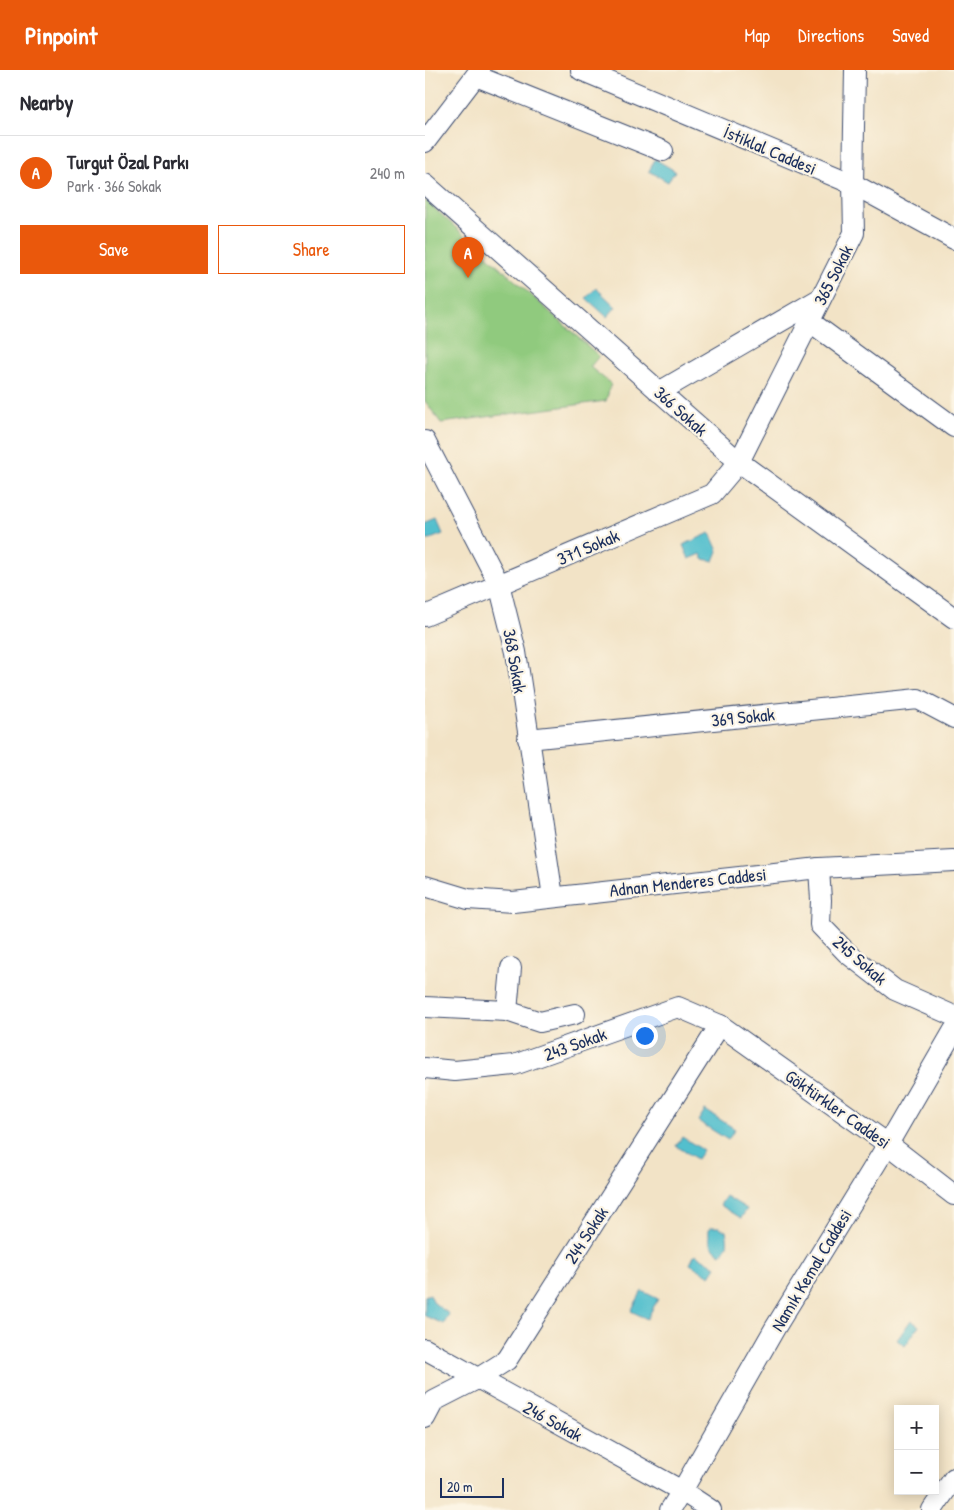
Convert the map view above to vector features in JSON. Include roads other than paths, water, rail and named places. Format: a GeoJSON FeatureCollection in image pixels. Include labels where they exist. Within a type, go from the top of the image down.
{"type":"FeatureCollection","features":[{"type":"Feature","properties":{"kind":"street","name":"İstiklal Caddesi"},"geometry":{"type":"LineString","coordinates":[[581,70],[853,184],[954,238]]}},
{"type":"Feature","properties":{"kind":"street","name":"365 Sokak"},"geometry":{"type":"LineString","coordinates":[[739,462],[854,234],[855,70]]}},
{"type":"Feature","properties":{"kind":"street"},"geometry":{"type":"LineString","coordinates":[[425,142],[478,73],[663,151]]}},
{"type":"Feature","properties":{"kind":"street","name":"366 Sokak"},"geometry":{"type":"LineString","coordinates":[[425,184],[739,462],[954,618]]}},
{"type":"Feature","properties":{"kind":"street"},"geometry":{"type":"LineString","coordinates":[[659,392],[821,298]]}},
{"type":"Feature","properties":{"kind":"street"},"geometry":{"type":"LineString","coordinates":[[809,321],[954,426]]}},
{"type":"Feature","properties":{"kind":"street","name":"368 Sokak"},"geometry":{"type":"LineString","coordinates":[[425,440],[499,584],[516,652],[553,897]]}},
{"type":"Feature","properties":{"kind":"street","name":"371 Sokak"},"geometry":{"type":"LineString","coordinates":[[425,616],[712,494],[739,462]]}},
{"type":"Feature","properties":{"kind":"street","name":"369 Sokak"},"geometry":{"type":"LineString","coordinates":[[528,739],[918,698],[954,718]]}},
{"type":"Feature","properties":{"kind":"street","name":"Adnan Menderes Caddesi"},"geometry":{"type":"LineString","coordinates":[[425,886],[469,900],[513,902],[819,868],[954,861]]}},
{"type":"Feature","properties":{"kind":"street","name":"245 Sokak"},"geometry":{"type":"LineString","coordinates":[[819,868],[820,925],[847,953],[895,990],[954,1016]]}},
{"type":"Feature","properties":{"kind":"street"},"geometry":{"type":"LineString","coordinates":[[507,1011],[511,968]]}},
{"type":"Feature","properties":{"kind":"street"},"geometry":{"type":"LineString","coordinates":[[425,1007],[507,1011],[540,1022],[575,1014]]}},
{"type":"Feature","properties":{"kind":"street","name":"243 Sokak"},"geometry":{"type":"LineString","coordinates":[[425,1068],[455,1071],[514,1065],[678,1007],[720,1025]]}},
{"type":"Feature","properties":{"kind":"street","name":"Göktürkler Caddesi"},"geometry":{"type":"LineString","coordinates":[[720,1025],[888,1144],[954,1195]]}},
{"type":"Feature","properties":{"kind":"street","name":"244 Sokak"},"geometry":{"type":"LineString","coordinates":[[425,1418],[434,1402],[477,1380],[507,1360],[720,1025]]}},
{"type":"Feature","properties":{"kind":"street","name":"Namık Kemal Caddesi"},"geometry":{"type":"LineString","coordinates":[[670,1510],[775,1328],[888,1144],[954,1030]]}},
{"type":"Feature","properties":{"kind":"street","name":"246 Sokak"},"geometry":{"type":"LineString","coordinates":[[425,1349],[477,1380],[682,1491],[711,1510]]}},
{"type":"Feature","properties":{"kind":"street"},"geometry":{"type":"LineString","coordinates":[[932,1510],[954,1478]]}},
{"type":"Feature","properties":{"kind":"water"},"geometry":{"type":"Polygon","coordinates":[[[655,159],[675,171],[668,182],[649,171],[655,159]]]}},
{"type":"Feature","properties":{"kind":"water"},"geometry":{"type":"Polygon","coordinates":[[[596,288],[616,307],[607,317],[586,298],[596,288]]]}},
{"type":"Feature","properties":{"kind":"water"},"geometry":{"type":"Polygon","coordinates":[[[437,520],[443,534],[425,541],[425,525],[437,520]]]}},
{"type":"Feature","properties":{"kind":"water"},"geometry":{"type":"Polygon","coordinates":[[[710,533],[718,551],[714,561],[703,559],[701,554],[689,559],[683,545],[710,533]]]}},
{"type":"Feature","properties":{"kind":"water"},"geometry":{"type":"Polygon","coordinates":[[[705,1110],[735,1129],[728,1140],[698,1121],[705,1110]]]}},
{"type":"Feature","properties":{"kind":"water"},"geometry":{"type":"Polygon","coordinates":[[[682,1137],[703,1150],[697,1159],[676,1146],[682,1137]]]}},
{"type":"Feature","properties":{"kind":"water"},"geometry":{"type":"Polygon","coordinates":[[[726,1196],[747,1209],[741,1218],[720,1205],[726,1196]]]}},
{"type":"Feature","properties":{"kind":"water"},"geometry":{"type":"Polygon","coordinates":[[[719,1227],[726,1231],[727,1244],[721,1254],[713,1247],[710,1241],[709,1229],[719,1227]]]}},
{"type":"Feature","properties":{"kind":"water"},"geometry":{"type":"Polygon","coordinates":[[[695,1254],[716,1267],[710,1276],[690,1264],[695,1254]]]}},
{"type":"Feature","properties":{"kind":"water"},"geometry":{"type":"Polygon","coordinates":[[[642,1291],[658,1299],[647,1319],[631,1311],[642,1291]]]}},
{"type":"Feature","properties":{"kind":"water"},"geometry":{"type":"Polygon","coordinates":[[[430,1294],[434,1303],[449,1314],[444,1324],[425,1316],[425,1296],[430,1294]]]}},
{"type":"Feature","properties":{"kind":"water"},"geometry":{"type":"Polygon","coordinates":[[[911,1320],[919,1326],[905,1346],[897,1340],[911,1320]]]}},
{"type":"Feature","properties":{"kind":"place","name":"Turgut Özal Parkı"},"geometry":{"type":"Point","coordinates":[468,278]}}]}
